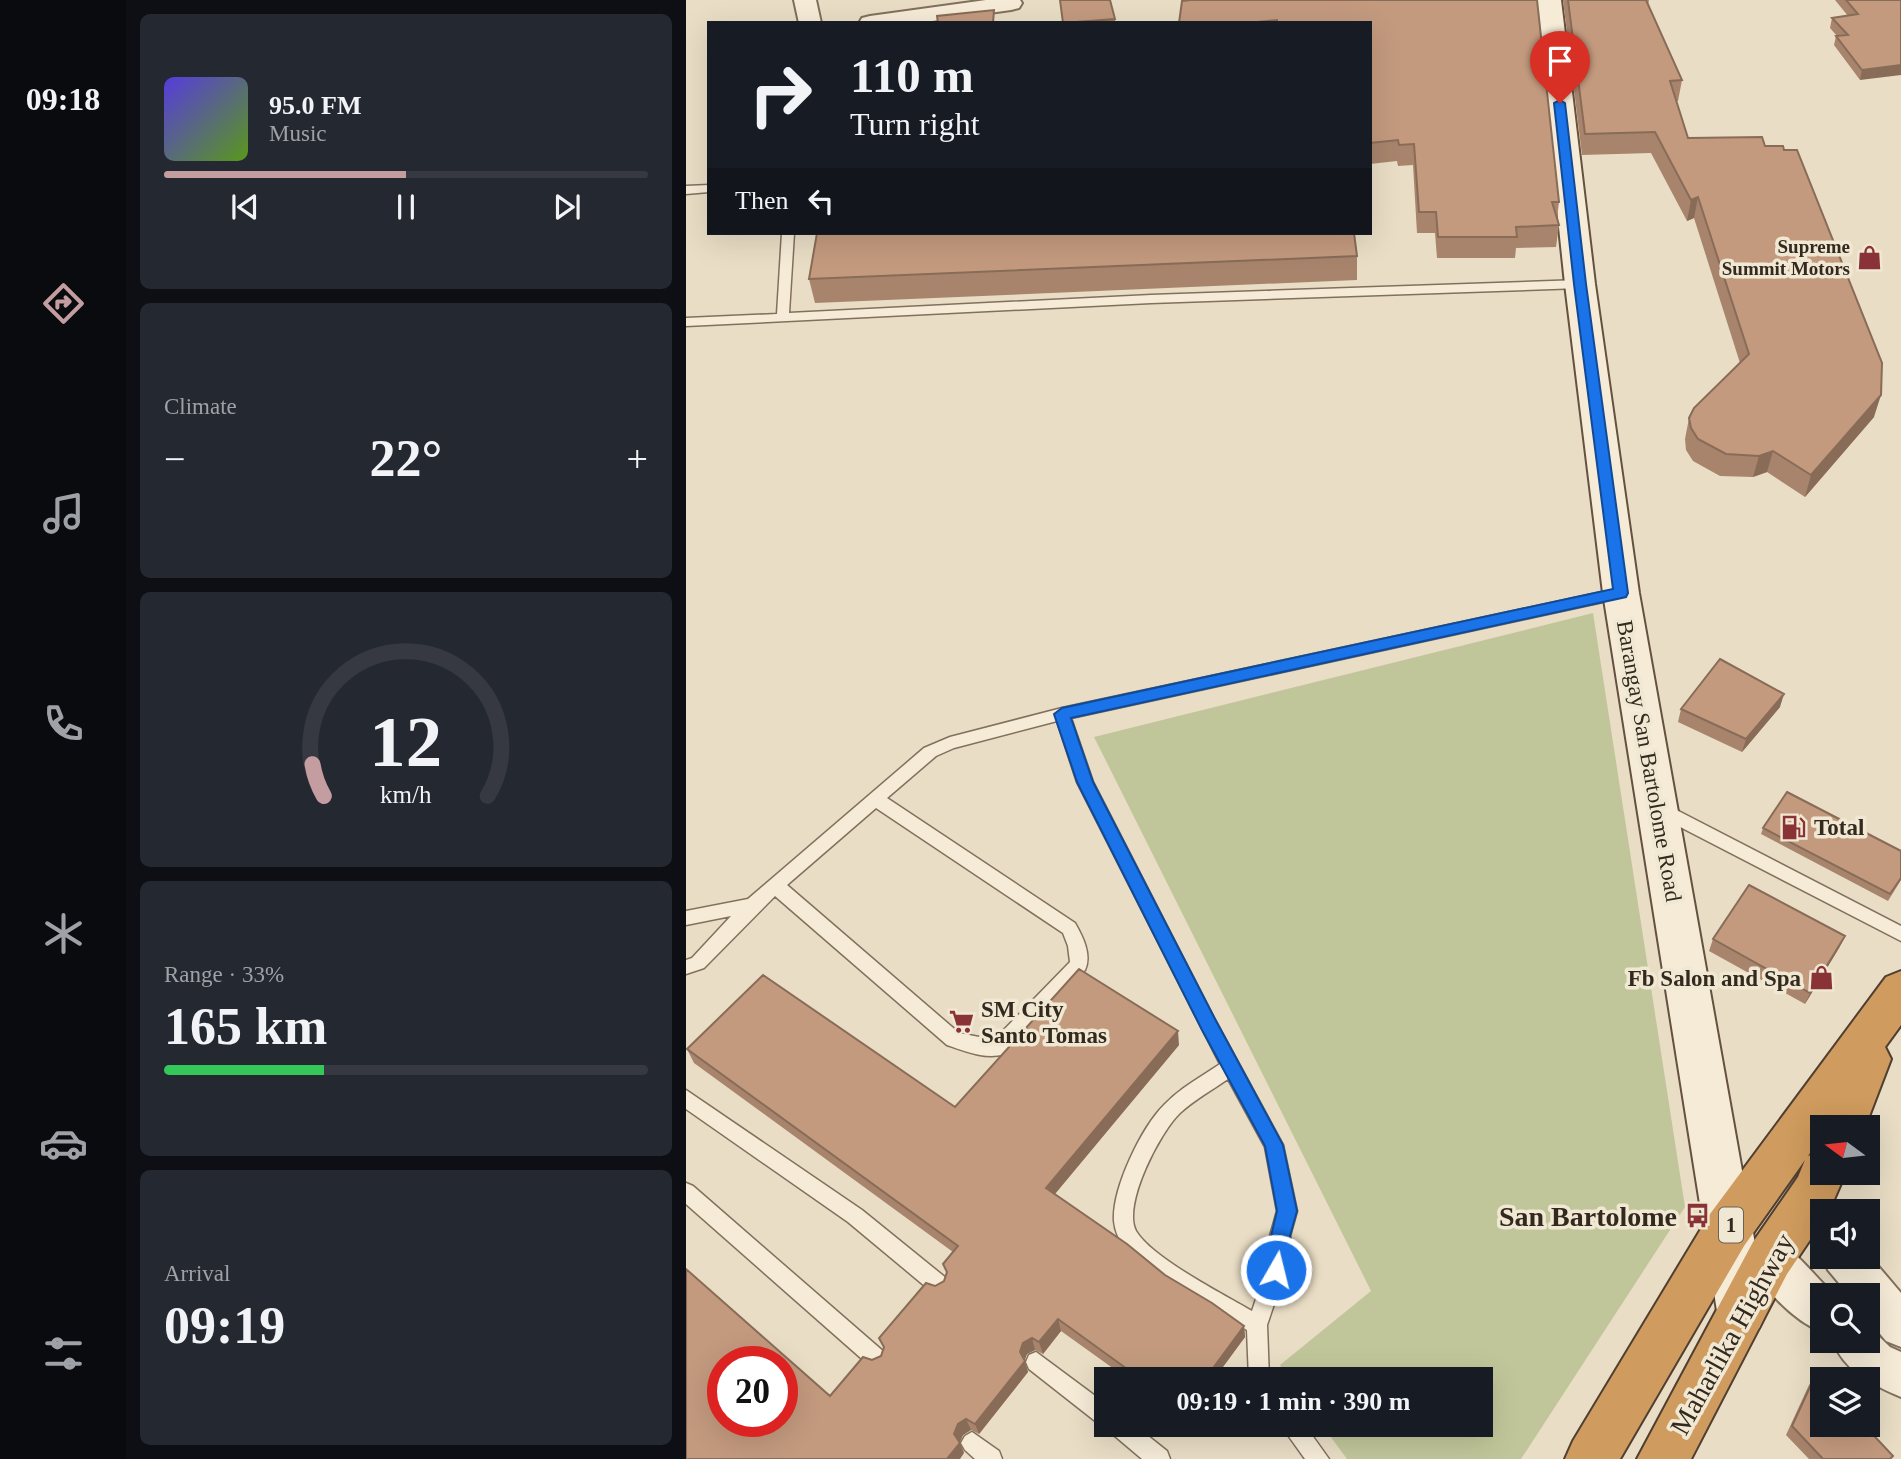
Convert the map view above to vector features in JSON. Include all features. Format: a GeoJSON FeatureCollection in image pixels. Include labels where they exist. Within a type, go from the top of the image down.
{"type":"FeatureCollection","features":[{"type":"Feature","properties":{"kind":"highway","name":"1"},"geometry":{"type":"LineString","coordinates":[[1591,1459],[1727,1230],[1896,998]]}},
{"type":"Feature","properties":{"kind":"highway","name":"1"},"geometry":{"type":"LineString","coordinates":[[1847,1115],[1896,998]]}},
{"type":"Feature","properties":{"kind":"highway","name":"Maharlika Highway"},"geometry":{"type":"LineString","coordinates":[[1663,1459],[1770,1258],[1821,1191]]}},
{"type":"Feature","properties":{"kind":"street"},"geometry":{"type":"LineString","coordinates":[[805,0],[810,21]]}},
{"type":"Feature","properties":{"kind":"street"},"geometry":{"type":"LineString","coordinates":[[884,21],[1011,3],[1009,0]]}},
{"type":"Feature","properties":{"kind":"street","name":"Barangay San Bartolome Road"},"geometry":{"type":"LineString","coordinates":[[1548,0],[1580,284],[1621,593],[1742,1311]]}},
{"type":"Feature","properties":{"kind":"street"},"geometry":{"type":"LineString","coordinates":[[1770,1258],[1810,1301]]}},
{"type":"Feature","properties":{"kind":"street"},"geometry":{"type":"LineString","coordinates":[[1854,1269],[1901,1326]]}},
{"type":"Feature","properties":{"kind":"street"},"geometry":{"type":"LineString","coordinates":[[1866,1353],[1875,1362],[1901,1375]]}},
{"type":"Feature","properties":{"kind":"lane"},"geometry":{"type":"LineString","coordinates":[[686,190],[707,188]]}},
{"type":"Feature","properties":{"kind":"lane"},"geometry":{"type":"LineString","coordinates":[[783,316],[788,235]]}},
{"type":"Feature","properties":{"kind":"lane"},"geometry":{"type":"LineString","coordinates":[[686,322],[1152,299],[1580,284]]}},
{"type":"Feature","properties":{"kind":"lane"},"geometry":{"type":"LineString","coordinates":[[686,967],[698,963],[753,905],[930,752],[950,743],[1062,714],[1621,593]]}},
{"type":"Feature","properties":{"kind":"lane"},"geometry":{"type":"LineString","coordinates":[[1062,714],[1085,782],[1274,1145],[1287,1211],[1280,1236],[1282,1251],[1257,1325],[1259,1367]]}},
{"type":"Feature","properties":{"kind":"lane"},"geometry":{"type":"LineString","coordinates":[[776,886],[953,1039],[976,1046],[998,1048],[1079,965],[1080,948],[1069,928],[875,799]]}},
{"type":"Feature","properties":{"kind":"lane"},"geometry":{"type":"LineString","coordinates":[[1657,807],[1901,934]]}},
{"type":"Feature","properties":{"kind":"lane"},"geometry":{"type":"LineString","coordinates":[[686,918],[753,905]]}},
{"type":"Feature","properties":{"kind":"lane"},"geometry":{"type":"LineString","coordinates":[[1232,1066],[1168,1112],[1151,1138],[1124,1212],[1126,1233],[1145,1255],[1257,1325]]}},
{"type":"Feature","properties":{"kind":"lane"},"geometry":{"type":"LineString","coordinates":[[686,1098],[855,1216],[939,1285]]}},
{"type":"Feature","properties":{"kind":"lane"},"geometry":{"type":"LineString","coordinates":[[686,1192],[877,1359]]}},
{"type":"Feature","properties":{"kind":"lane"},"geometry":{"type":"LineString","coordinates":[[1036,1362],[1094,1408]]}},
{"type":"Feature","properties":{"kind":"lane"},"geometry":{"type":"LineString","coordinates":[[1132,1437],[1159,1459]]}},
{"type":"Feature","properties":{"kind":"lane"},"geometry":{"type":"LineString","coordinates":[[1300,1437],[1318,1459]]}},
{"type":"Feature","properties":{"kind":"lane"},"geometry":{"type":"LineString","coordinates":[[972,1443],[991,1459]]}},
{"type":"Feature","properties":{"kind":"green space"},"geometry":{"type":"Polygon","coordinates":[[[1593,613],[1685,1207],[1521,1459],[1347,1459],[1331,1437],[1493,1437],[1493,1367],[1280,1365],[1371,1291],[1094,737],[1593,613]]]}},
{"type":"Feature","properties":{"kind":"building"},"geometry":{"type":"Polygon","coordinates":[[[1060,0],[1110,0],[1115,19],[1089,21],[1063,21],[1060,0]]]}},
{"type":"Feature","properties":{"kind":"building"},"geometry":{"type":"Polygon","coordinates":[[[1537,0],[1559,202],[1552,202],[1559,225],[1516,227],[1517,237],[1438,237],[1436,212],[1419,212],[1414,144],[1399,145],[1398,140],[1372,143],[1372,21],[1179,21],[1182,1],[1537,0]]]}},
{"type":"Feature","properties":{"kind":"building"},"geometry":{"type":"Polygon","coordinates":[[[1568,0],[1646,0],[1682,80],[1670,81],[1688,138],[1762,137],[1765,146],[1783,146],[1784,150],[1797,150],[1882,363],[1881,395],[1811,475],[1773,451],[1759,456],[1726,454],[1698,439],[1691,428],[1689,418],[1694,408],[1749,354],[1698,197],[1691,200],[1655,132],[1585,134],[1568,0]]]}},
{"type":"Feature","properties":{"kind":"building"},"geometry":{"type":"Polygon","coordinates":[[[1846,0],[1901,0],[1901,65],[1862,70],[1836,36],[1848,35],[1832,18],[1858,14],[1846,0]]]}},
{"type":"Feature","properties":{"kind":"building"},"geometry":{"type":"Polygon","coordinates":[[[994,10],[993,21],[938,21],[937,16],[994,10]]]}},
{"type":"Feature","properties":{"kind":"building"},"geometry":{"type":"Polygon","coordinates":[[[817,235],[1354,235],[1357,256],[809,279],[817,235]]]}},
{"type":"Feature","properties":{"kind":"building"},"geometry":{"type":"Polygon","coordinates":[[[1720,659],[1784,694],[1746,739],[1681,709],[1720,659]]]}},
{"type":"Feature","properties":{"kind":"building"},"geometry":{"type":"Polygon","coordinates":[[[1787,792],[1901,851],[1901,878],[1890,894],[1763,828],[1787,792]]]}},
{"type":"Feature","properties":{"kind":"building"},"geometry":{"type":"Polygon","coordinates":[[[1749,885],[1845,936],[1810,993],[1713,939],[1749,885]]]}},
{"type":"Feature","properties":{"kind":"building"},"geometry":{"type":"Polygon","coordinates":[[[1079,969],[1178,1031],[1046,1188],[1127,1244],[1165,1275],[1244,1326],[1214,1367],[1124,1367],[1058,1319],[1039,1342],[1032,1338],[1023,1343],[1020,1352],[1025,1361],[975,1424],[966,1419],[958,1424],[954,1434],[960,1443],[947,1459],[686,1459],[686,1269],[773,1346],[707,1346],[707,1437],[798,1437],[798,1368],[830,1396],[863,1357],[872,1360],[881,1356],[884,1347],[879,1338],[926,1283],[935,1286],[944,1281],[947,1272],[943,1264],[958,1246],[687,1049],[763,975],[955,1107],[1079,969]]]}},
{"type":"Feature","properties":{"kind":"building"},"geometry":{"type":"Polygon","coordinates":[[[1810,1387],[1810,1437],[1875,1437],[1893,1456],[1890,1459],[1823,1459],[1792,1426],[1810,1387]]]}},
{"type":"Feature","properties":{"kind":"place","name":"Supreme Summit Motors"},"geometry":{"type":"Point","coordinates":[1870,257]}},
{"type":"Feature","properties":{"kind":"place","name":"Total"},"geometry":{"type":"Point","coordinates":[1794,827]}},
{"type":"Feature","properties":{"kind":"place","name":"Fb Salon and Spa"},"geometry":{"type":"Point","coordinates":[1821,978]}},
{"type":"Feature","properties":{"kind":"place","name":"SM City Santo Tomas"},"geometry":{"type":"Point","coordinates":[961,1022]}},
{"type":"Feature","properties":{"kind":"place","name":"San Bartolome"},"geometry":{"type":"Point","coordinates":[1697,1216]}},
{"type":"Feature","properties":{"kind":"route"},"geometry":{"type":"LineString","coordinates":[[1276,1270],[1282,1251],[1280,1236],[1287,1211],[1274,1145],[1208,1024],[1085,782],[1062,714],[1621,593],[1580,284],[1560,103]]}}]}
